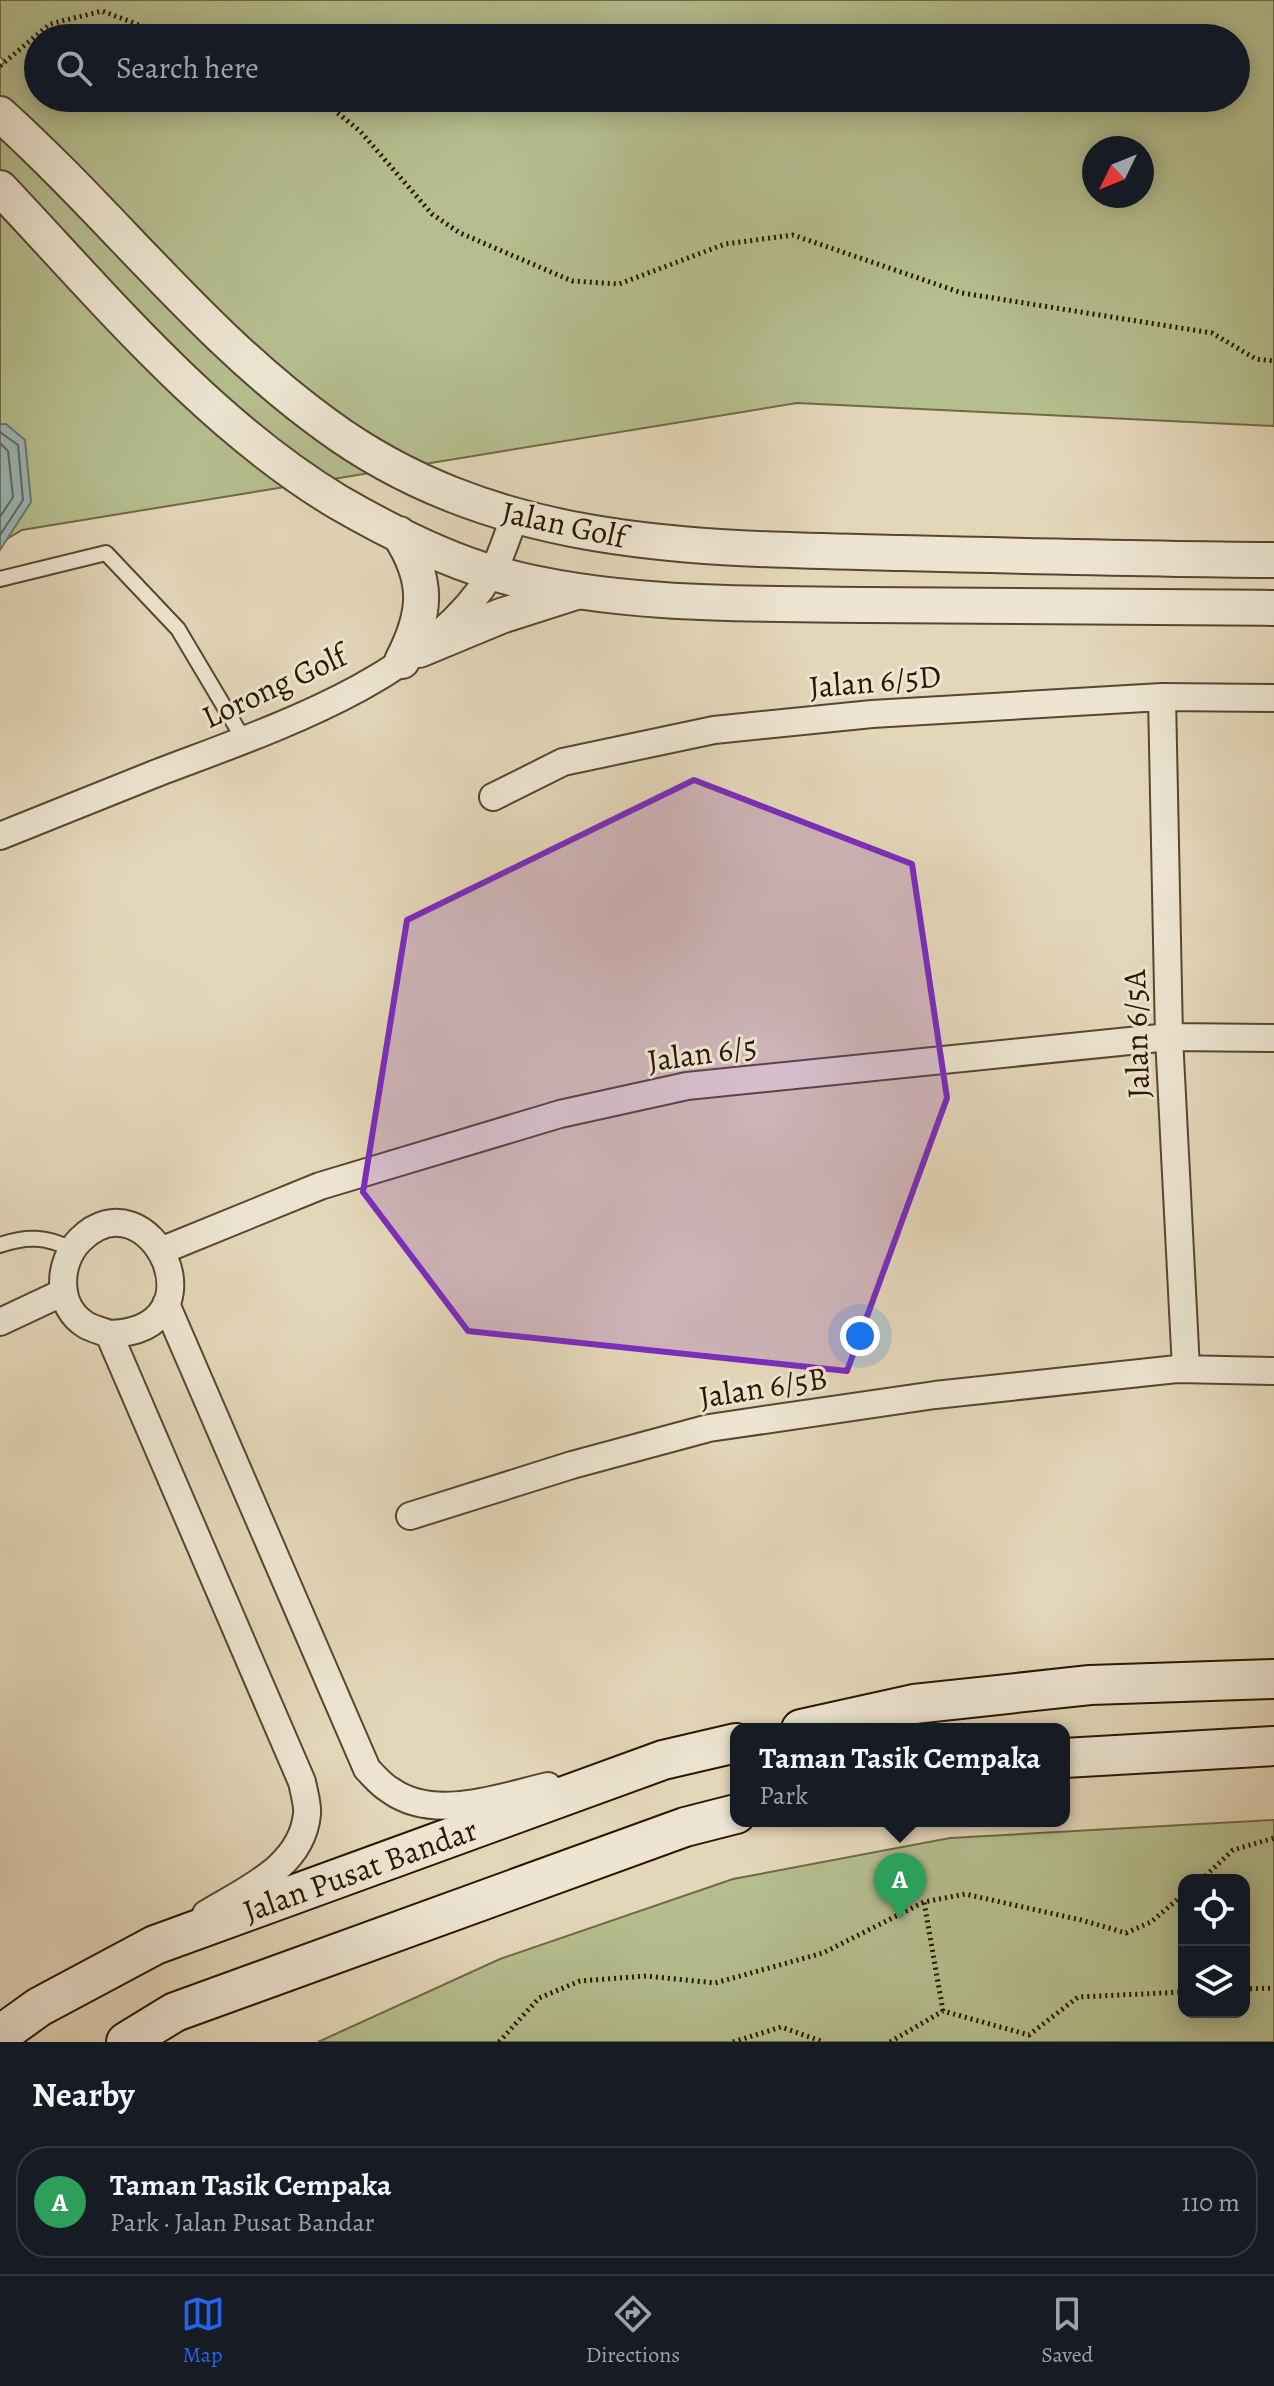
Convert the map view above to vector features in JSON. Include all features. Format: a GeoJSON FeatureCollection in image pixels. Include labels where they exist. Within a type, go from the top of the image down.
{"type":"FeatureCollection","features":[{"type":"Feature","properties":{"kind":"main road"},"geometry":{"type":"LineString","coordinates":[[828,1723],[914,1704],[1090,1685],[1274,1679]]}},
{"type":"Feature","properties":{"kind":"main road","name":"Jalan Pusat Bandar"},"geometry":{"type":"LineString","coordinates":[[0,2035],[39,2007],[155,1945],[663,1760],[730,1744]]}},
{"type":"Feature","properties":{"kind":"main road"},"geometry":{"type":"LineString","coordinates":[[1070,1758],[1274,1746]]}},
{"type":"Feature","properties":{"kind":"main road"},"geometry":{"type":"LineString","coordinates":[[126,2042],[175,2012],[685,1827],[730,1816]]}},
{"type":"Feature","properties":{"kind":"street","name":"Jalan Golf"},"geometry":{"type":"LineString","coordinates":[[0,114],[212,331],[286,395],[381,462],[442,491],[514,518],[605,537],[713,548],[1274,560]]}},
{"type":"Feature","properties":{"kind":"street","name":"Jalan Golf"},"geometry":{"type":"LineString","coordinates":[[0,188],[161,358],[234,423],[310,484],[399,534],[492,573],[580,591],[765,604],[1274,608]]}},
{"type":"Feature","properties":{"kind":"street","name":"Lorong Golf"},"geometry":{"type":"LineString","coordinates":[[0,836],[244,740],[328,702],[410,655],[462,609],[492,573],[514,518]]}},
{"type":"Feature","properties":{"kind":"street"},"geometry":{"type":"LineString","coordinates":[[399,534],[413,556],[421,583],[422,609],[410,655]]}},
{"type":"Feature","properties":{"kind":"street"},"geometry":{"type":"LineString","coordinates":[[410,655],[501,616],[580,591]]}},
{"type":"Feature","properties":{"kind":"street","name":"Jalan 6/5D"},"geometry":{"type":"LineString","coordinates":[[493,797],[563,762],[714,730],[872,714],[1162,697],[1274,698]]}},
{"type":"Feature","properties":{"kind":"street","name":"Jalan 6/5A"},"geometry":{"type":"LineString","coordinates":[[1162,697],[1169,1037],[1186,1369]]}},
{"type":"Feature","properties":{"kind":"street","name":"Jalan 6/5"},"geometry":{"type":"LineString","coordinates":[[163,1250],[320,1186],[560,1114],[687,1086],[1169,1037],[1274,1038]]}},
{"type":"Feature","properties":{"kind":"street"},"geometry":{"type":"LineString","coordinates":[[116,1225],[147,1233],[163,1250],[172,1274],[166,1304],[153,1321],[128,1333],[109,1334],[86,1324],[72,1312],[64,1292],[63,1266],[71,1249],[86,1234],[116,1225]]}},
{"type":"Feature","properties":{"kind":"street"},"geometry":{"type":"LineString","coordinates":[[0,1322],[64,1292]]}},
{"type":"Feature","properties":{"kind":"street"},"geometry":{"type":"LineString","coordinates":[[166,1304],[367,1769],[390,1791],[414,1802],[445,1806],[484,1801],[663,1760]]}},
{"type":"Feature","properties":{"kind":"street"},"geometry":{"type":"LineString","coordinates":[[109,1334],[302,1782],[307,1814],[298,1841],[280,1868],[155,1945]]}},
{"type":"Feature","properties":{"kind":"street","name":"Jalan 6/5B"},"geometry":{"type":"LineString","coordinates":[[410,1516],[572,1465],[709,1428],[935,1395],[1186,1369],[1274,1371]]}},
{"type":"Feature","properties":{"kind":"lane"},"geometry":{"type":"LineString","coordinates":[[0,579],[106,553],[178,629],[244,740]]}},
{"type":"Feature","properties":{"kind":"lane"},"geometry":{"type":"LineString","coordinates":[[0,1245],[34,1237],[53,1240],[71,1249]]}},
{"type":"Feature","properties":{"kind":"path"},"geometry":{"type":"LineString","coordinates":[[50,24],[102,11],[137,24]]}},
{"type":"Feature","properties":{"kind":"path"},"geometry":{"type":"LineString","coordinates":[[0,66],[24,46]]}},
{"type":"Feature","properties":{"kind":"path"},"geometry":{"type":"LineString","coordinates":[[336,112],[360,131],[432,214],[460,233],[572,281],[619,284],[725,244],[793,235],[962,293],[1212,333],[1256,359],[1274,361]]}},
{"type":"Feature","properties":{"kind":"path"},"geometry":{"type":"LineString","coordinates":[[1207,1874],[1233,1850],[1274,1838]]}},
{"type":"Feature","properties":{"kind":"path"},"geometry":{"type":"LineString","coordinates":[[499,2042],[539,1998],[580,1981],[646,1976],[715,1983],[823,1953],[924,1902],[965,1894],[1126,1933],[1151,1922],[1178,1899]]}},
{"type":"Feature","properties":{"kind":"path"},"geometry":{"type":"LineString","coordinates":[[924,1902],[943,2011]]}},
{"type":"Feature","properties":{"kind":"path"},"geometry":{"type":"LineString","coordinates":[[1250,1989],[1274,1988]]}},
{"type":"Feature","properties":{"kind":"path"},"geometry":{"type":"LineString","coordinates":[[890,2042],[943,2011],[1029,2035],[1078,1997],[1178,1992]]}},
{"type":"Feature","properties":{"kind":"path"},"geometry":{"type":"LineString","coordinates":[[733,2042],[781,2027],[824,2042]]}},
{"type":"Feature","properties":{"kind":"highlighted area"},"geometry":{"type":"Polygon","coordinates":[[[694,780],[912,864],[947,1098],[847,1371],[468,1331],[363,1192],[407,920],[694,780]]]}},
{"type":"Feature","properties":{"kind":"green space"},"geometry":{"type":"Polygon","coordinates":[[[0,0],[1274,0],[1274,426],[797,403],[22,530],[0,543],[0,67],[5,61],[0,57],[0,0]]]}},
{"type":"Feature","properties":{"kind":"green space"},"geometry":{"type":"Polygon","coordinates":[[[1274,1820],[1274,2042],[318,2042],[500,1959],[733,1879],[950,1838],[1274,1820]]]}},
{"type":"Feature","properties":{"kind":"water"},"geometry":{"type":"Polygon","coordinates":[[[0,424],[6,424],[25,440],[31,502],[0,550],[0,424]]]}},
{"type":"Feature","properties":{"kind":"place","name":"Taman Tasik Cempaka"},"geometry":{"type":"Point","coordinates":[900,1919]}}]}
